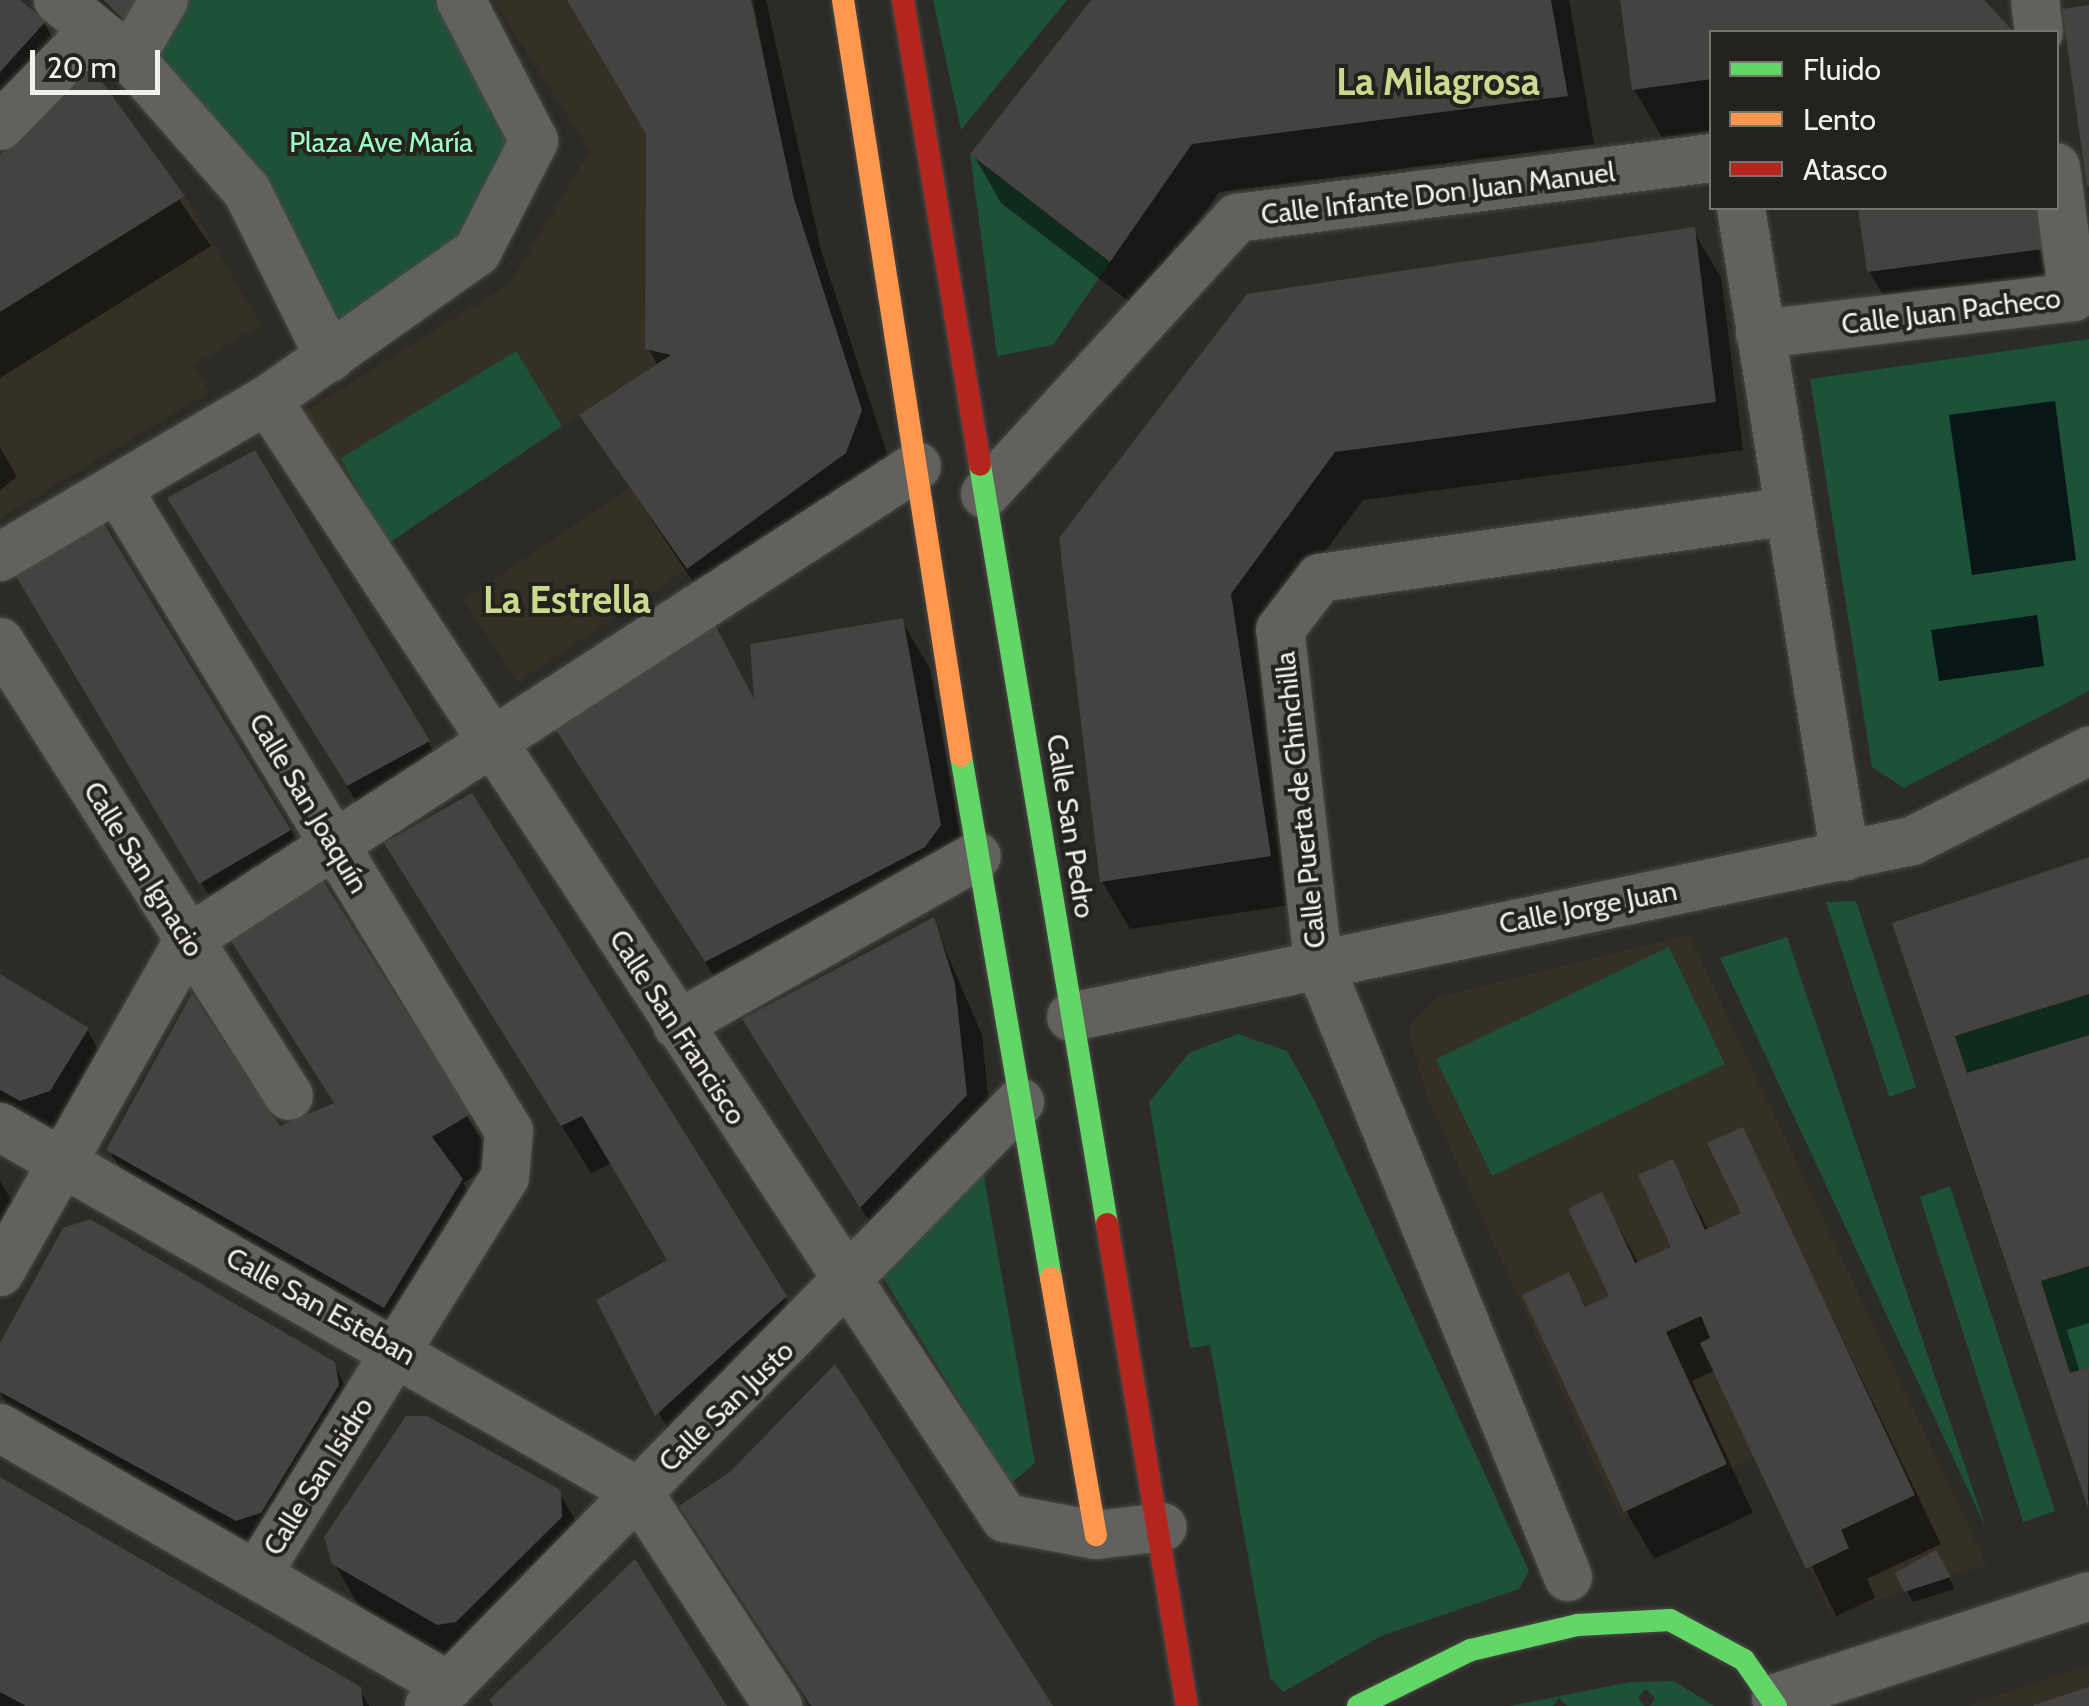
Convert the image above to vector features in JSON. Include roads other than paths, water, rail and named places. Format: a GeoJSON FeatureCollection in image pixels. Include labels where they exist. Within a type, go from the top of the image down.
{"type":"FeatureCollection","features":[{"type":"Feature","properties":{"kind":"main road"},"geometry":{"type":"LineString","coordinates":[[843,0],[977,856],[1096,1535]]}},
{"type":"Feature","properties":{"kind":"main road","name":"Calle San Pedro"},"geometry":{"type":"LineString","coordinates":[[903,0],[1071,1017],[1185,1660],[1187,1706]]}},
{"type":"Feature","properties":{"kind":"main road"},"geometry":{"type":"LineString","coordinates":[[1358,1706],[1472,1650],[1552,1630],[1670,1620],[1711,1637],[1776,1702]]}},
{"type":"Feature","properties":{"kind":"main road","name":"Calle San Pedro"},"geometry":{"type":"LineString","coordinates":[[1185,1660],[1217,1706]]}},
{"type":"Feature","properties":{"kind":"street"},"geometry":{"type":"LineString","coordinates":[[58,0],[112,44],[247,190],[330,358]]}},
{"type":"Feature","properties":{"kind":"street"},"geometry":{"type":"LineString","coordinates":[[0,126],[112,44],[164,0]]}},
{"type":"Feature","properties":{"kind":"street"},"geometry":{"type":"LineString","coordinates":[[0,557],[267,400],[478,252],[528,164],[534,140],[461,0]]}},
{"type":"Feature","properties":{"kind":"street"},"geometry":{"type":"LineString","coordinates":[[2035,0],[2039,30]]}},
{"type":"Feature","properties":{"kind":"street","name":"Calle Infante Don Juan Manuel"},"geometry":{"type":"LineString","coordinates":[[986,494],[1236,218],[1709,158]]}},
{"type":"Feature","properties":{"kind":"street","name":"Calle Juan Pacheco"},"geometry":{"type":"LineString","coordinates":[[1760,334],[2073,297],[2059,191]]}},
{"type":"Feature","properties":{"kind":"street"},"geometry":{"type":"LineString","coordinates":[[1741,210],[1785,512],[1845,856]]}},
{"type":"Feature","properties":{"kind":"street","name":"Calle San Francisco"},"geometry":{"type":"LineString","coordinates":[[267,400],[847,1287],[1005,1518],[1096,1535],[1163,1528]]}},
{"type":"Feature","properties":{"kind":"street"},"geometry":{"type":"LineString","coordinates":[[0,1272],[188,939],[490,737],[917,466]]}},
{"type":"Feature","properties":{"kind":"street","name":"Calle San Joaquín"},"geometry":{"type":"LineString","coordinates":[[118,488],[502,1116]]}},
{"type":"Feature","properties":{"kind":"street","name":"Calle Puerta de Chinchilla"},"geometry":{"type":"LineString","coordinates":[[1568,1577],[1318,961],[1280,630],[1320,578],[1785,512]]}},
{"type":"Feature","properties":{"kind":"street","name":"Calle San Ignacio"},"geometry":{"type":"LineString","coordinates":[[0,642],[289,1096]]}},
{"type":"Feature","properties":{"kind":"street","name":"Calle Jorge Juan"},"geometry":{"type":"LineString","coordinates":[[1071,1017],[1318,961],[1912,841],[2089,751]]}},
{"type":"Feature","properties":{"kind":"street"},"geometry":{"type":"LineString","coordinates":[[677,1025],[977,856]]}},
{"type":"Feature","properties":{"kind":"street","name":"Calle San Justo"},"geometry":{"type":"LineString","coordinates":[[441,1698],[638,1492],[847,1287],[1020,1102]]}},
{"type":"Feature","properties":{"kind":"street","name":"Calle San Isidro"},"geometry":{"type":"LineString","coordinates":[[258,1573],[505,1177],[502,1116]]}},
{"type":"Feature","properties":{"kind":"street","name":"Calle San Esteban"},"geometry":{"type":"LineString","coordinates":[[0,1127],[398,1348],[638,1492]]}},
{"type":"Feature","properties":{"kind":"street"},"geometry":{"type":"LineString","coordinates":[[0,1428],[258,1573],[441,1698]]}},
{"type":"Feature","properties":{"kind":"street"},"geometry":{"type":"LineString","coordinates":[[638,1492],[778,1706]]}},
{"type":"Feature","properties":{"kind":"street"},"geometry":{"type":"LineString","coordinates":[[1552,1630],[1568,1577],[1624,1622]]}},
{"type":"Feature","properties":{"kind":"street"},"geometry":{"type":"LineString","coordinates":[[1776,1702],[2089,1596]]}},
{"type":"Feature","properties":{"kind":"district","name":"La Milagrosa"},"geometry":{"type":"Point","coordinates":[1438,82]}},
{"type":"Feature","properties":{"kind":"district","name":"La Estrella"},"geometry":{"type":"Point","coordinates":[567,600]}},
{"type":"Feature","properties":{"kind":"park label","name":"Plaza Ave María"},"geometry":{"type":"Point","coordinates":[381,142]}}]}
